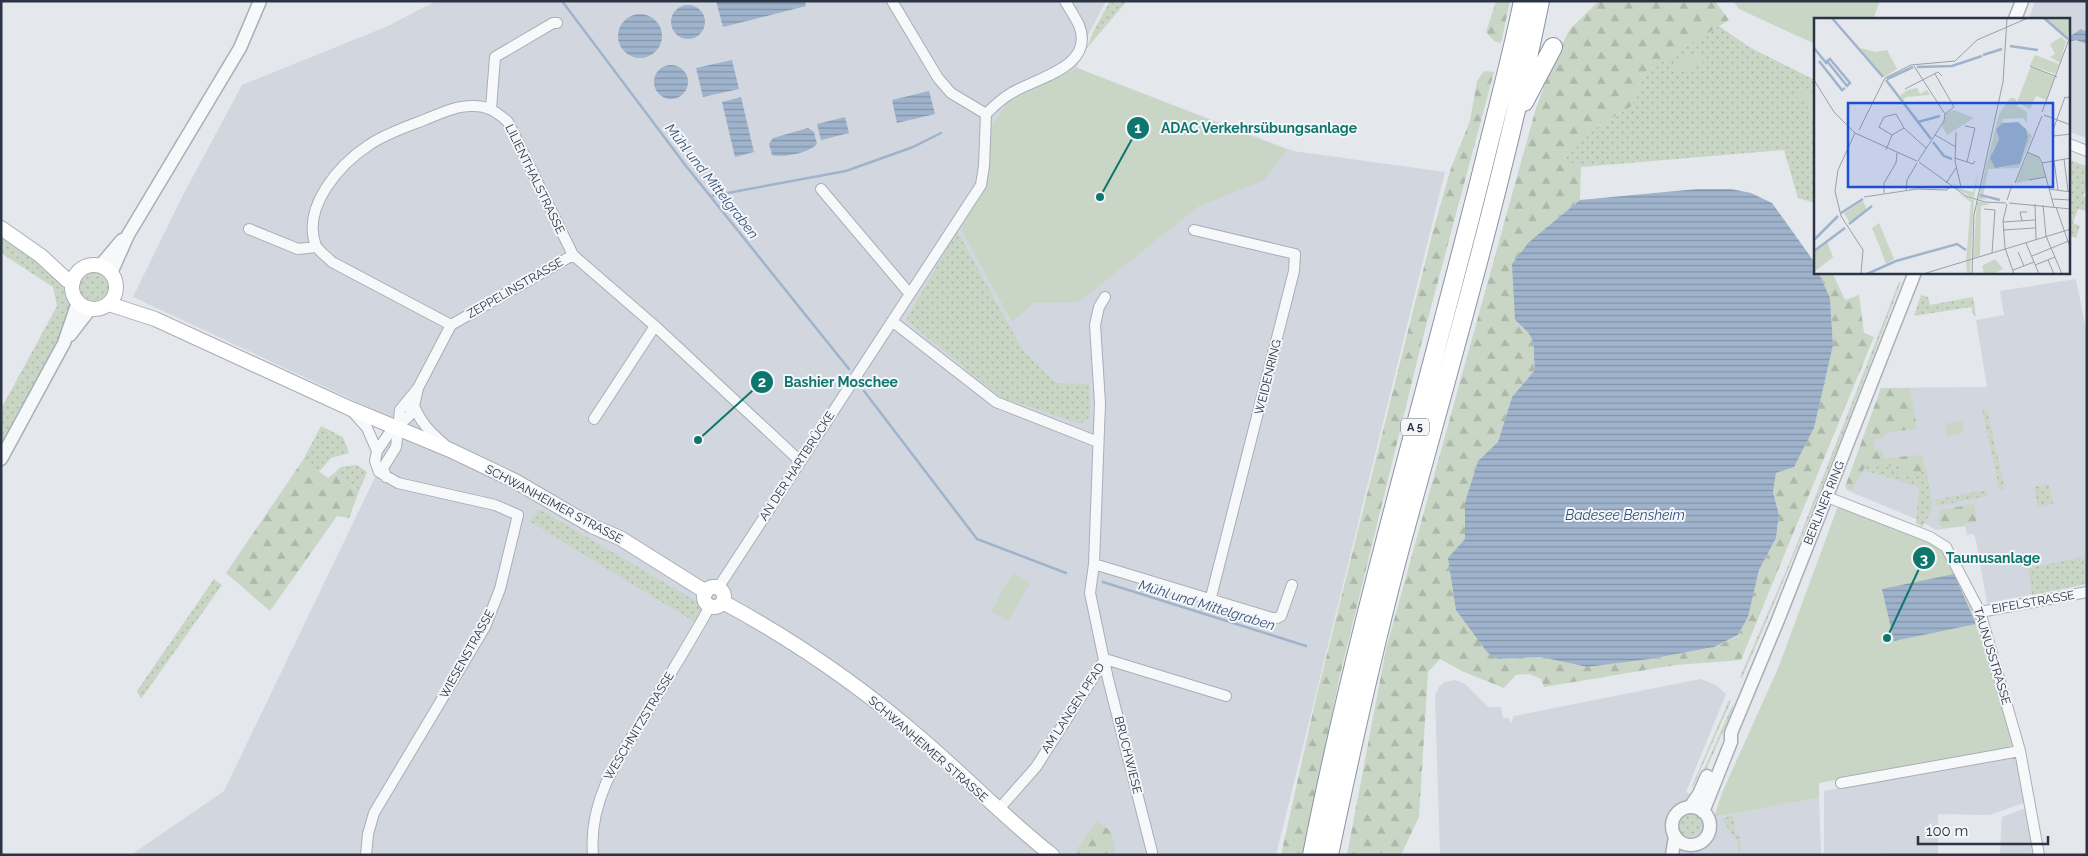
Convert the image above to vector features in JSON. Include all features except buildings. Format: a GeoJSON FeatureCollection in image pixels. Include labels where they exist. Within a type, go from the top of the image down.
{"type":"FeatureCollection","features":[{"type":"Feature","properties":{"kind":"highway","name":"A 5"},"geometry":{"type":"LineString","coordinates":[[1312,855],[1333,757],[1386,536],[1459,264],[1523,1]]}},
{"type":"Feature","properties":{"kind":"highway","name":"A 5"},"geometry":{"type":"LineString","coordinates":[[1329,855],[1366,686],[1402,542],[1444,391],[1515,120],[1540,1]]}},
{"type":"Feature","properties":{"kind":"highway"},"geometry":{"type":"LineString","coordinates":[[1515,120],[1553,47]]}},
{"type":"Feature","properties":{"kind":"main road"},"geometry":{"type":"LineString","coordinates":[[1,228],[42,256],[67,280],[77,277],[86,267],[105,269],[116,285],[113,298],[104,307],[84,305],[74,296],[77,277]]}},
{"type":"Feature","properties":{"kind":"main road","name":"SCHWANHEIMER STRASSE"},"geometry":{"type":"LineString","coordinates":[[113,298],[349,408],[450,450],[515,481],[592,526],[620,538],[712,590]]}},
{"type":"Feature","properties":{"kind":"main road"},"geometry":{"type":"LineString","coordinates":[[712,590],[723,593],[716,604]]}},
{"type":"Feature","properties":{"kind":"main road","name":"SCHWANHEIMER STRASSE"},"geometry":{"type":"LineString","coordinates":[[716,604],[808,654],[867,695],[925,742],[1044,852]]}},
{"type":"Feature","properties":{"kind":"street"},"geometry":{"type":"LineString","coordinates":[[105,269],[128,235],[236,54],[260,1]]}},
{"type":"Feature","properties":{"kind":"street"},"geometry":{"type":"LineString","coordinates":[[892,1],[942,83],[951,93],[986,114],[1010,94],[1063,69],[1072,62],[1078,51],[1081,39],[1079,25],[1065,1]]}},
{"type":"Feature","properties":{"kind":"street"},"geometry":{"type":"LineString","coordinates":[[2015,18],[2022,1]]}},
{"type":"Feature","properties":{"kind":"street"},"geometry":{"type":"LineString","coordinates":[[386,477],[383,468],[396,447],[396,428],[400,410],[418,388],[451,325],[332,262],[316,247],[313,228],[314,215],[320,198],[348,162],[368,145],[389,134],[454,108],[472,105],[491,109],[496,57],[556,23]]}},
{"type":"Feature","properties":{"kind":"street","name":"LILIENTHALSTRASSE"},"geometry":{"type":"LineString","coordinates":[[491,109],[508,122],[573,255]]}},
{"type":"Feature","properties":{"kind":"street","name":"AN DER HARTBRÜCKE"},"geometry":{"type":"LineString","coordinates":[[712,590],[800,461],[981,185],[984,166],[986,114]]}},
{"type":"Feature","properties":{"kind":"street"},"geometry":{"type":"LineString","coordinates":[[2070,144],[2087,151]]}},
{"type":"Feature","properties":{"kind":"street"},"geometry":{"type":"LineString","coordinates":[[822,189],[909,293]]}},
{"type":"Feature","properties":{"kind":"street"},"geometry":{"type":"LineString","coordinates":[[249,229],[298,249],[316,247]]}},
{"type":"Feature","properties":{"kind":"street","name":"WEIDENRING"},"geometry":{"type":"LineString","coordinates":[[1194,230],[1295,254],[1294,271],[1283,317],[1210,600]]}},
{"type":"Feature","properties":{"kind":"street","name":"ZEPPELINSTRASSE"},"geometry":{"type":"LineString","coordinates":[[451,325],[573,255],[655,326],[800,461]]}},
{"type":"Feature","properties":{"kind":"street","name":"BERLINER RING"},"geometry":{"type":"LineString","coordinates":[[1703,812],[1731,742],[1731,733],[1914,274]]}},
{"type":"Feature","properties":{"kind":"street"},"geometry":{"type":"LineString","coordinates":[[1106,297],[1099,307],[1095,325],[1100,403],[1094,564],[1210,600],[1277,618],[1282,616],[1292,585]]}},
{"type":"Feature","properties":{"kind":"street"},"geometry":{"type":"LineString","coordinates":[[1,459],[84,305]]}},
{"type":"Feature","properties":{"kind":"street"},"geometry":{"type":"LineString","coordinates":[[892,321],[996,402],[1098,442]]}},
{"type":"Feature","properties":{"kind":"street"},"geometry":{"type":"LineString","coordinates":[[594,420],[655,326]]}},
{"type":"Feature","properties":{"kind":"street"},"geometry":{"type":"LineString","coordinates":[[376,451],[396,428],[410,416],[418,388]]}},
{"type":"Feature","properties":{"kind":"street"},"geometry":{"type":"LineString","coordinates":[[414,406],[426,429],[450,450]]}},
{"type":"Feature","properties":{"kind":"street"},"geometry":{"type":"LineString","coordinates":[[349,408],[367,428],[376,451],[376,467],[386,477]]}},
{"type":"Feature","properties":{"kind":"street","name":"WIESENSTRASSE"},"geometry":{"type":"LineString","coordinates":[[366,855],[368,834],[374,813],[485,627],[500,589],[518,515],[495,505],[398,483],[386,477]]}},
{"type":"Feature","properties":{"kind":"street","name":"TAUNUSSTRASSE"},"geometry":{"type":"LineString","coordinates":[[1826,497],[1930,537],[1946,547],[1980,612],[2020,752],[2039,855]]}},
{"type":"Feature","properties":{"kind":"street","name":"AM LANGEN PFAD"},"geometry":{"type":"LineString","coordinates":[[998,809],[1036,767],[1105,659],[1090,593],[1094,564]]}},
{"type":"Feature","properties":{"kind":"street","name":"EIFELSTRASSE"},"geometry":{"type":"LineString","coordinates":[[1980,612],[2087,592]]}},
{"type":"Feature","properties":{"kind":"street","name":"WESCHNITZSTRASSE"},"geometry":{"type":"LineString","coordinates":[[593,855],[594,819],[606,779],[716,604]]}},
{"type":"Feature","properties":{"kind":"street"},"geometry":{"type":"LineString","coordinates":[[1105,659],[1226,696]]}},
{"type":"Feature","properties":{"kind":"street","name":"BRUCHWIESE"},"geometry":{"type":"LineString","coordinates":[[1105,659],[1108,679],[1152,852]]}},
{"type":"Feature","properties":{"kind":"street","name":"BERLINER RING"},"geometry":{"type":"LineString","coordinates":[[1672,855],[1676,837],[1672,831],[1673,818],[1682,808],[1690,807],[1699,794],[1724,739],[1731,733]]}},
{"type":"Feature","properties":{"kind":"street"},"geometry":{"type":"LineString","coordinates":[[1841,782],[2020,752]]}},
{"type":"Feature","properties":{"kind":"street"},"geometry":{"type":"LineString","coordinates":[[1676,837],[1687,850],[1707,835],[1709,822],[1703,812],[1690,807]]}},
{"type":"Feature","properties":{"kind":"shaded area"},"geometry":{"type":"Polygon","coordinates":[[[436,1],[1106,1],[1081,49],[1077,68],[1293,151],[1445,172],[1276,855],[131,855],[224,791],[379,469],[383,414],[133,297],[183,195],[242,85],[388,26],[436,1]]]}},
{"type":"Feature","properties":{"kind":"shaded area"},"geometry":{"type":"Polygon","coordinates":[[[2035,1],[2087,1],[2087,138],[2070,132],[2070,18],[2029,18],[2035,1]]]}},
{"type":"Feature","properties":{"kind":"shaded area"},"geometry":{"type":"Polygon","coordinates":[[[2076,279],[2087,335],[2087,584],[1987,603],[1976,540],[1974,534],[1967,535],[1965,526],[1936,530],[1921,521],[1846,490],[1881,388],[1987,387],[1976,320],[2004,315],[2000,291],[2076,279]]]}},
{"type":"Feature","properties":{"kind":"shaded area"},"geometry":{"type":"Polygon","coordinates":[[[1701,679],[1717,686],[1726,694],[1686,792],[1703,799],[1714,817],[1819,798],[1821,855],[1440,855],[1435,695],[1439,687],[1445,682],[1455,680],[1465,684],[1488,707],[1501,707],[1503,718],[1509,718],[1510,724],[1514,716],[1701,679]]]}},
{"type":"Feature","properties":{"kind":"shaded area"},"geometry":{"type":"Polygon","coordinates":[[[2016,757],[2024,803],[1989,815],[1938,814],[1938,855],[1824,853],[1824,791],[2016,757]]]}},
{"type":"Feature","properties":{"kind":"shaded area"},"geometry":{"type":"Polygon","coordinates":[[[2026,808],[2035,855],[1998,855],[2000,852],[2002,817],[2026,808]]]}},
{"type":"Feature","properties":{"kind":"green space"},"geometry":{"type":"Polygon","coordinates":[[[1110,1],[1127,1],[1086,49],[1095,28],[1110,1]]]}},
{"type":"Feature","properties":{"kind":"green space"},"geometry":{"type":"Polygon","coordinates":[[[1496,1],[1510,1],[1501,43],[1494,41],[1486,32],[1496,1]]]}},
{"type":"Feature","properties":{"kind":"green space"},"geometry":{"type":"Polygon","coordinates":[[[1599,1],[1715,1],[1729,20],[1644,73],[1632,106],[1591,131],[1563,159],[1581,167],[1580,200],[1529,242],[1515,320],[1528,333],[1533,342],[1535,370],[1512,397],[1498,442],[1478,461],[1465,502],[1465,539],[1499,659],[1541,657],[1587,667],[1650,659],[1714,647],[1738,636],[1748,617],[1759,570],[1776,538],[1779,515],[1773,492],[1776,473],[1794,467],[1814,428],[1833,344],[1830,298],[1820,274],[1833,274],[1845,300],[1859,295],[1864,333],[1874,337],[1741,660],[1676,665],[1544,687],[1541,679],[1529,674],[1516,675],[1504,688],[1464,672],[1440,659],[1428,672],[1419,817],[1401,855],[1347,855],[1386,649],[1536,108],[1554,60],[1570,29],[1599,1]]]}},
{"type":"Feature","properties":{"kind":"green space"},"geometry":{"type":"Polygon","coordinates":[[[1733,1],[1880,1],[1873,18],[1814,18],[1814,44],[1739,9],[1733,1]]]}},
{"type":"Feature","properties":{"kind":"green space"},"geometry":{"type":"Polygon","coordinates":[[[1719,26],[1749,47],[1814,80],[1814,203],[1798,198],[1784,150],[1581,167],[1562,160],[1591,131],[1632,106],[1644,73],[1719,26]]]}},
{"type":"Feature","properties":{"kind":"green space"},"geometry":{"type":"Polygon","coordinates":[[[1699,52],[1703,64],[1678,73],[1674,60],[1699,52]]]}},
{"type":"Feature","properties":{"kind":"green space"},"geometry":{"type":"Polygon","coordinates":[[[1077,68],[1287,150],[1264,180],[1199,206],[1079,302],[1033,303],[1012,322],[961,229],[984,188],[991,127],[1008,102],[1077,68]]]}},
{"type":"Feature","properties":{"kind":"green space"},"geometry":{"type":"Polygon","coordinates":[[[1484,71],[1494,72],[1422,341],[1340,675],[1303,855],[1281,855],[1316,698],[1434,227],[1451,168],[1470,121],[1477,81],[1484,71]]]}},
{"type":"Feature","properties":{"kind":"green space"},"geometry":{"type":"Polygon","coordinates":[[[1799,90],[1805,91],[1808,96],[1814,93],[1813,117],[1804,100],[1797,98],[1796,93],[1799,90]]]}},
{"type":"Feature","properties":{"kind":"green space"},"geometry":{"type":"Polygon","coordinates":[[[2070,160],[2087,166],[2087,187],[2083,196],[2087,198],[2086,211],[2078,209],[2073,223],[2080,226],[2076,238],[2070,236],[2070,160]]]}},
{"type":"Feature","properties":{"kind":"green space"},"geometry":{"type":"Polygon","coordinates":[[[957,231],[1022,349],[1056,383],[1089,384],[1090,417],[1081,424],[1002,398],[906,320],[957,231]]]}},
{"type":"Feature","properties":{"kind":"green space"},"geometry":{"type":"Polygon","coordinates":[[[1,235],[44,263],[60,276],[69,289],[72,312],[1,448],[1,409],[57,306],[53,287],[1,253],[1,235]]]}},
{"type":"Feature","properties":{"kind":"green space"},"geometry":{"type":"Polygon","coordinates":[[[94,270],[100,271],[105,275],[109,280],[109,292],[105,297],[100,301],[94,302],[88,301],[83,297],[79,292],[78,286],[79,280],[83,275],[88,271],[94,270]]]}},
{"type":"Feature","properties":{"kind":"green space"},"geometry":{"type":"Polygon","coordinates":[[[1899,282],[1901,282],[1824,481],[1742,678],[1740,677],[1789,564],[1899,282]]]}},
{"type":"Feature","properties":{"kind":"green space"},"geometry":{"type":"Polygon","coordinates":[[[1921,295],[1928,297],[1930,305],[1973,297],[1976,316],[1974,316],[1971,307],[1914,316],[1921,295]]]}},
{"type":"Feature","properties":{"kind":"green space"},"geometry":{"type":"Polygon","coordinates":[[[1881,388],[1910,388],[1917,429],[1888,432],[1883,438],[1874,440],[1875,449],[1881,449],[1884,458],[1922,455],[1926,471],[1902,476],[1900,464],[1881,468],[1868,462],[1852,490],[1845,487],[1881,388]]]}},
{"type":"Feature","properties":{"kind":"green space"},"geometry":{"type":"Polygon","coordinates":[[[1987,409],[2005,490],[2001,490],[1999,487],[1982,410],[1987,409]]]}},
{"type":"Feature","properties":{"kind":"green space"},"geometry":{"type":"Polygon","coordinates":[[[1962,421],[1964,432],[1947,436],[1945,424],[1962,421]]]}},
{"type":"Feature","properties":{"kind":"green space"},"geometry":{"type":"Polygon","coordinates":[[[321,426],[343,437],[349,453],[331,458],[319,472],[303,460],[321,426]]]}},
{"type":"Feature","properties":{"kind":"green space"},"geometry":{"type":"Polygon","coordinates":[[[303,460],[328,478],[334,473],[359,491],[349,518],[337,516],[270,611],[226,573],[303,460]]]}},
{"type":"Feature","properties":{"kind":"green space"},"geometry":{"type":"Polygon","coordinates":[[[1868,462],[1881,468],[1900,464],[1902,476],[1926,471],[1932,500],[1930,513],[1922,527],[1916,523],[1919,487],[1863,470],[1868,462]]]}},
{"type":"Feature","properties":{"kind":"green space"},"geometry":{"type":"Polygon","coordinates":[[[357,465],[367,472],[359,491],[334,473],[341,467],[357,465]]]}},
{"type":"Feature","properties":{"kind":"green space"},"geometry":{"type":"Polygon","coordinates":[[[2049,484],[2053,504],[2038,507],[2034,487],[2049,484]]]}},
{"type":"Feature","properties":{"kind":"green space"},"geometry":{"type":"Polygon","coordinates":[[[1986,490],[1988,496],[1937,506],[1934,500],[1986,490]]]}},
{"type":"Feature","properties":{"kind":"green space"},"geometry":{"type":"Polygon","coordinates":[[[1974,504],[1977,521],[1965,524],[1965,526],[1942,528],[1938,520],[1940,510],[1974,504]]]}},
{"type":"Feature","properties":{"kind":"green space"},"geometry":{"type":"Polygon","coordinates":[[[1838,506],[1946,547],[1973,598],[2014,748],[1819,783],[1819,798],[1714,817],[1722,793],[1779,666],[1838,506]]]}},
{"type":"Feature","properties":{"kind":"green space"},"geometry":{"type":"Polygon","coordinates":[[[539,509],[699,603],[701,610],[696,623],[529,521],[539,509]]]}},
{"type":"Feature","properties":{"kind":"green space"},"geometry":{"type":"Polygon","coordinates":[[[2087,556],[2087,584],[2032,595],[2028,568],[2087,556]]]}},
{"type":"Feature","properties":{"kind":"green space"},"geometry":{"type":"Polygon","coordinates":[[[1013,573],[1030,583],[1008,621],[991,611],[1013,573]]]}},
{"type":"Feature","properties":{"kind":"green space"},"geometry":{"type":"Polygon","coordinates":[[[214,579],[222,585],[141,699],[137,691],[214,579]]]}},
{"type":"Feature","properties":{"kind":"green space"},"geometry":{"type":"Polygon","coordinates":[[[1729,700],[1731,701],[1693,787],[1692,786],[1729,700]]]}},
{"type":"Feature","properties":{"kind":"green space"},"geometry":{"type":"Polygon","coordinates":[[[1733,704],[1732,711],[1698,788],[1696,787],[1733,704]]]}},
{"type":"Feature","properties":{"kind":"green space"},"geometry":{"type":"Polygon","coordinates":[[[1690,812],[1695,813],[1701,819],[1701,829],[1695,835],[1690,836],[1685,835],[1679,829],[1678,824],[1679,819],[1685,813],[1690,812]]]}},
{"type":"Feature","properties":{"kind":"green space"},"geometry":{"type":"Polygon","coordinates":[[[1733,815],[1736,835],[1740,836],[1741,855],[1737,855],[1738,845],[1736,840],[1722,819],[1733,815]]]}},
{"type":"Feature","properties":{"kind":"green space"},"geometry":{"type":"Polygon","coordinates":[[[1096,821],[1111,831],[1116,855],[1073,855],[1096,821]]]}},
{"type":"Feature","properties":{"kind":"water"},"geometry":{"type":"Polygon","coordinates":[[[716,1],[805,1],[806,6],[723,27],[716,1]]]}},
{"type":"Feature","properties":{"kind":"water"},"geometry":{"type":"Polygon","coordinates":[[[688,5],[695,6],[700,10],[704,15],[704,29],[700,34],[695,38],[688,39],[681,38],[676,34],[672,29],[671,22],[672,15],[676,10],[681,6],[688,5]]]}},
{"type":"Feature","properties":{"kind":"water"},"geometry":{"type":"Polygon","coordinates":[[[636,14],[644,14],[656,20],[662,36],[656,52],[644,58],[636,58],[624,52],[618,40],[618,32],[624,20],[636,14]]]}},
{"type":"Feature","properties":{"kind":"water"},"geometry":{"type":"Polygon","coordinates":[[[2081,29],[2087,32],[2087,44],[2076,40],[2070,42],[2070,36],[2081,29]]]}},
{"type":"Feature","properties":{"kind":"water"},"geometry":{"type":"Polygon","coordinates":[[[732,60],[739,89],[703,97],[696,68],[732,60]]]}},
{"type":"Feature","properties":{"kind":"water"},"geometry":{"type":"Polygon","coordinates":[[[671,65],[678,66],[683,70],[687,75],[687,89],[683,94],[678,98],[671,99],[664,98],[659,94],[655,89],[654,82],[655,75],[659,70],[664,66],[671,65]]]}},
{"type":"Feature","properties":{"kind":"water"},"geometry":{"type":"Polygon","coordinates":[[[929,91],[935,114],[897,123],[892,100],[929,91]]]}},
{"type":"Feature","properties":{"kind":"water"},"geometry":{"type":"Polygon","coordinates":[[[741,97],[754,152],[735,157],[722,102],[741,97]]]}},
{"type":"Feature","properties":{"kind":"water"},"geometry":{"type":"Polygon","coordinates":[[[845,117],[849,133],[821,140],[817,124],[845,117]]]}},
{"type":"Feature","properties":{"kind":"water"},"geometry":{"type":"Polygon","coordinates":[[[808,128],[814,132],[817,144],[813,147],[796,154],[772,155],[769,144],[773,138],[808,128]]]}},
{"type":"Feature","properties":{"kind":"water","name":"Badesee Bensheim"},"geometry":{"type":"Polygon","coordinates":[[[1697,189],[1731,189],[1751,193],[1772,203],[1814,262],[1814,274],[1819,274],[1830,298],[1833,345],[1814,428],[1794,467],[1776,473],[1773,492],[1779,515],[1776,538],[1759,570],[1748,617],[1738,635],[1714,647],[1650,659],[1587,667],[1541,657],[1498,659],[1487,652],[1456,610],[1448,558],[1465,539],[1465,502],[1478,461],[1498,442],[1512,397],[1535,370],[1534,347],[1531,337],[1515,320],[1512,264],[1529,242],[1580,200],[1697,189]]]}},
{"type":"Feature","properties":{"kind":"water"},"geometry":{"type":"Polygon","coordinates":[[[1954,574],[1976,624],[1894,641],[1882,589],[1954,574]]]}},
{"type":"Feature","properties":{"kind":"waterway","name":"Mühl und Mittelgraben"},"geometry":{"type":"LineString","coordinates":[[562,1],[686,166],[849,369]]}},
{"type":"Feature","properties":{"kind":"waterway"},"geometry":{"type":"LineString","coordinates":[[711,196],[846,171],[913,147],[941,133]]}},
{"type":"Feature","properties":{"kind":"waterway","name":"Mühl und Mittelgraben"},"geometry":{"type":"LineString","coordinates":[[864,391],[977,539],[1066,573]]}},
{"type":"Feature","properties":{"kind":"waterway","name":"Mühl und Mittelgraben"},"geometry":{"type":"LineString","coordinates":[[1103,582],[1306,646]]}},
{"type":"Feature","properties":{"kind":"place","name":"ADAC Verkehrsübungsanlage"},"geometry":{"type":"Point","coordinates":[1100,197]}},
{"type":"Feature","properties":{"kind":"place","name":"Bashier Moschee"},"geometry":{"type":"Point","coordinates":[698,440]}},
{"type":"Feature","properties":{"kind":"place","name":"Taunusanlage"},"geometry":{"type":"Point","coordinates":[1887,638]}}]}
